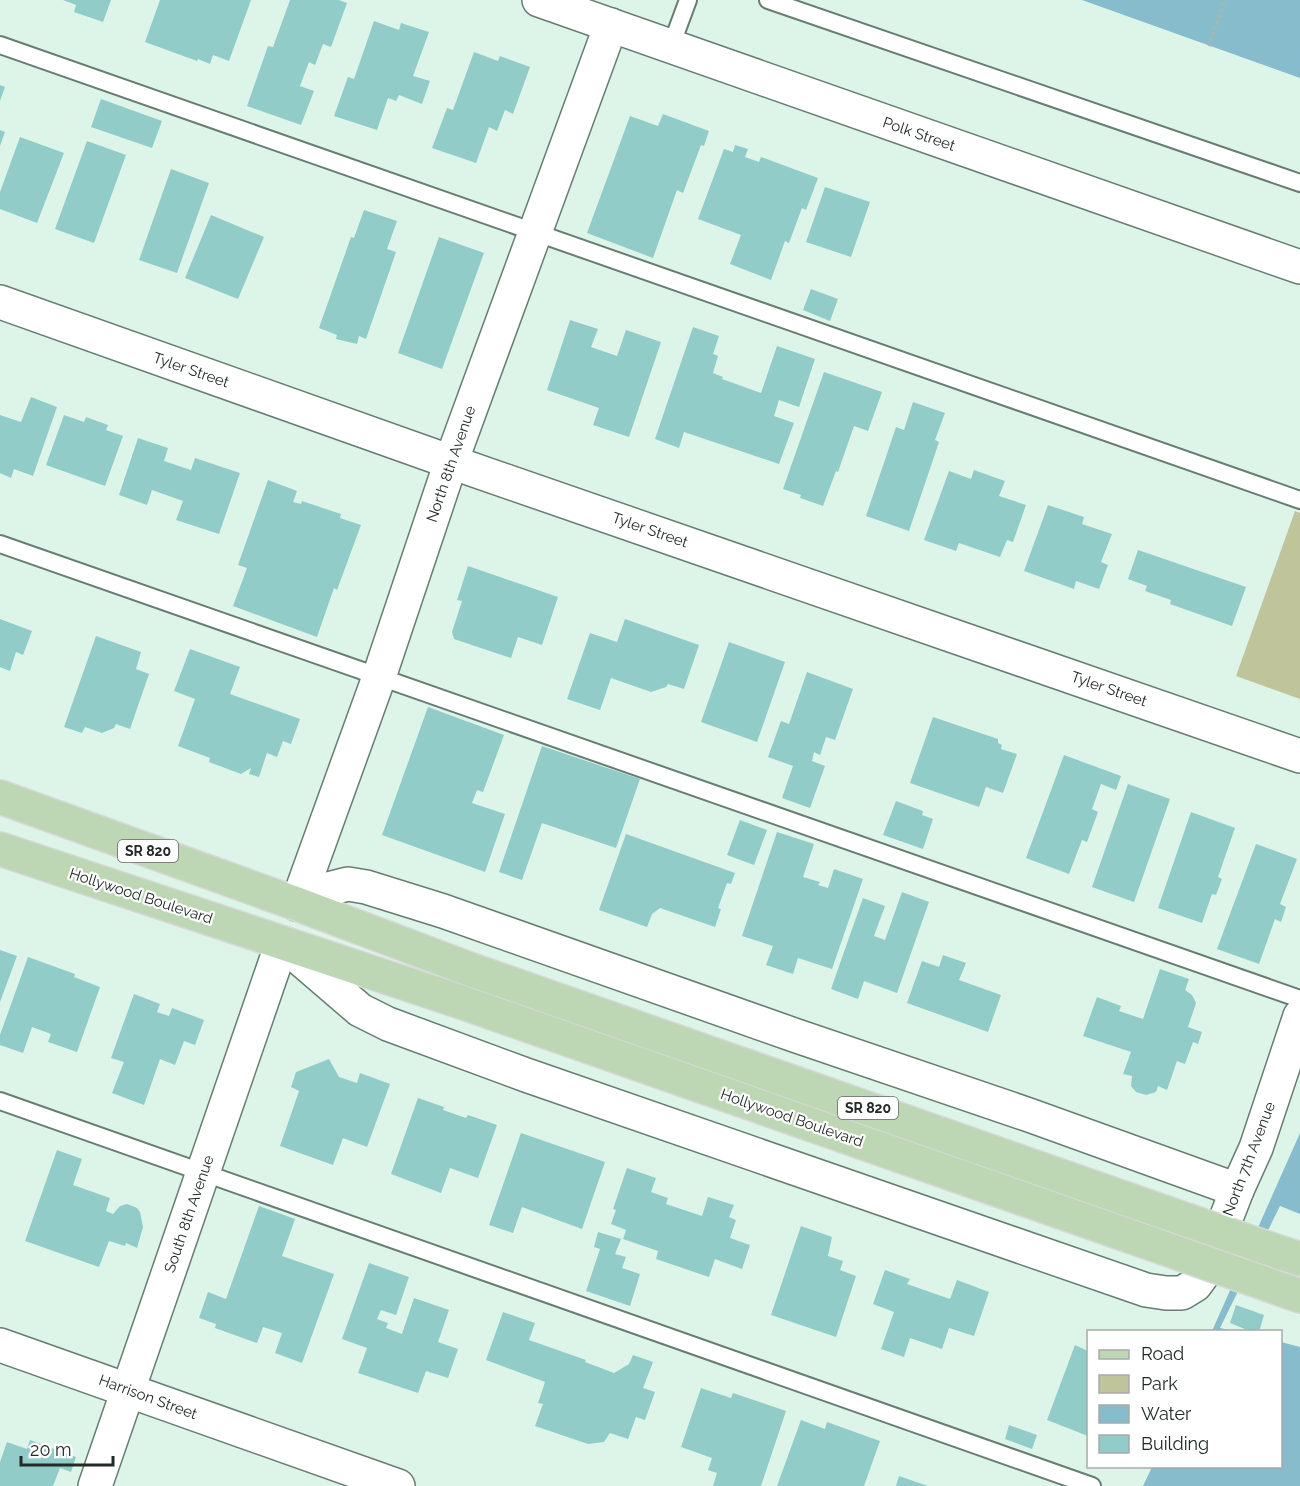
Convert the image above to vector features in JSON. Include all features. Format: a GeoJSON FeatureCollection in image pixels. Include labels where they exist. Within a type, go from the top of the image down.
{"type":"FeatureCollection","features":[{"type":"Feature","properties":{"kind":"main road","name":"SR 820"},"geometry":{"type":"LineString","coordinates":[[0,797],[472,970],[1300,1259]]}},
{"type":"Feature","properties":{"kind":"main road","name":"Hollywood Boulevard"},"geometry":{"type":"LineString","coordinates":[[0,849],[460,1002],[1300,1296]]}},
{"type":"Feature","properties":{"kind":"street","name":"Polk Street"},"geometry":{"type":"LineString","coordinates":[[539,0],[1300,267]]}},
{"type":"Feature","properties":{"kind":"street","name":"North 8th Avenue"},"geometry":{"type":"LineString","coordinates":[[297,904],[379,677],[451,462],[611,25]]}},
{"type":"Feature","properties":{"kind":"street","name":"Tyler Street"},"geometry":{"type":"LineString","coordinates":[[0,302],[451,462],[1300,756]]}},
{"type":"Feature","properties":{"kind":"street"},"geometry":{"type":"LineString","coordinates":[[297,904],[328,889],[348,884],[443,911],[1029,1115],[1237,1190]]}},
{"type":"Feature","properties":{"kind":"street","name":"South 8th Avenue"},"geometry":{"type":"LineString","coordinates":[[95,1486],[282,943]]}},
{"type":"Feature","properties":{"kind":"street","name":"Hollywood Boulevard"},"geometry":{"type":"LineString","coordinates":[[282,943],[360,1010],[388,1024],[526,1075],[1146,1290],[1182,1293]]}},
{"type":"Feature","properties":{"kind":"street","name":"North 7th Avenue"},"geometry":{"type":"LineString","coordinates":[[1182,1293],[1195,1285],[1206,1270],[1256,1148],[1300,1016]]}},
{"type":"Feature","properties":{"kind":"street","name":"Harrison Street"},"geometry":{"type":"LineString","coordinates":[[0,1345],[398,1486]]}},
{"type":"Feature","properties":{"kind":"lane"},"geometry":{"type":"LineString","coordinates":[[671,46],[688,0]]}},
{"type":"Feature","properties":{"kind":"lane"},"geometry":{"type":"LineString","coordinates":[[768,0],[1300,183]]}},
{"type":"Feature","properties":{"kind":"lane"},"geometry":{"type":"LineString","coordinates":[[0,45],[1300,500]]}},
{"type":"Feature","properties":{"kind":"lane"},"geometry":{"type":"LineString","coordinates":[[0,544],[1300,999]]}},
{"type":"Feature","properties":{"kind":"lane"},"geometry":{"type":"LineString","coordinates":[[0,1101],[1092,1486]]}},
{"type":"Feature","properties":{"kind":"path"},"geometry":{"type":"LineString","coordinates":[[1209,46],[1225,0]]}},
{"type":"Feature","properties":{"kind":"green space"},"geometry":{"type":"Polygon","coordinates":[[[1295,511],[1300,513],[1300,699],[1236,676],[1295,511]]]}},
{"type":"Feature","properties":{"kind":"water"},"geometry":{"type":"Polygon","coordinates":[[[1082,0],[1300,0],[1300,78],[1082,0]]]}},
{"type":"Feature","properties":{"kind":"water"},"geometry":{"type":"Polygon","coordinates":[[[1300,1133],[1300,1486],[1143,1486],[1152,1468],[1282,1468],[1282,1330],[1212,1330],[1300,1133]]]}},
{"type":"Feature","properties":{"kind":"pier"},"geometry":{"type":"Polygon","coordinates":[[[1280,1206],[1300,1214],[1300,1347],[1282,1342],[1282,1330],[1220,1328],[1280,1206]]]}},
{"type":"Feature","properties":{"kind":"building"},"geometry":{"type":"Polygon","coordinates":[[[63,0],[111,0],[103,22],[74,12],[76,5],[63,0]]]}},
{"type":"Feature","properties":{"kind":"building"},"geometry":{"type":"Polygon","coordinates":[[[160,0],[251,0],[229,61],[213,55],[210,64],[145,42],[160,0]]]}},
{"type":"Feature","properties":{"kind":"building"},"geometry":{"type":"Polygon","coordinates":[[[290,0],[339,0],[347,3],[331,47],[323,44],[315,65],[309,62],[300,86],[314,91],[301,125],[247,106],[268,46],[273,47],[290,0]]]}},
{"type":"Feature","properties":{"kind":"building"},"geometry":{"type":"Polygon","coordinates":[[[374,21],[399,30],[401,23],[429,32],[413,76],[430,81],[422,104],[399,95],[396,101],[388,98],[377,130],[334,116],[348,77],[354,79],[374,21]]]}},
{"type":"Feature","properties":{"kind":"building"},"geometry":{"type":"Polygon","coordinates":[[[474,52],[498,61],[500,56],[530,67],[513,114],[505,110],[497,131],[489,127],[476,163],[432,148],[447,108],[453,110],[474,52]]]}},
{"type":"Feature","properties":{"kind":"building"},"geometry":{"type":"Polygon","coordinates":[[[0,85],[5,87],[0,101],[0,85]]]}},
{"type":"Feature","properties":{"kind":"building"},"geometry":{"type":"Polygon","coordinates":[[[101,99],[162,121],[152,148],[91,127],[101,99]]]}},
{"type":"Feature","properties":{"kind":"building"},"geometry":{"type":"Polygon","coordinates":[[[663,114],[709,131],[704,146],[701,145],[683,193],[677,190],[653,258],[587,233],[630,116],[658,126],[663,114]]]}},
{"type":"Feature","properties":{"kind":"building"},"geometry":{"type":"Polygon","coordinates":[[[0,130],[5,132],[0,146],[0,130]]]}},
{"type":"Feature","properties":{"kind":"building"},"geometry":{"type":"Polygon","coordinates":[[[20,137],[64,153],[37,223],[0,209],[0,192],[20,137]]]}},
{"type":"Feature","properties":{"kind":"building"},"geometry":{"type":"Polygon","coordinates":[[[87,141],[126,155],[94,243],[55,229],[87,141]]]}},
{"type":"Feature","properties":{"kind":"building"},"geometry":{"type":"Polygon","coordinates":[[[735,145],[748,149],[745,157],[759,162],[761,157],[818,178],[806,210],[802,208],[789,243],[785,241],[771,280],[730,264],[741,235],[698,219],[724,149],[733,152],[735,145]]]}},
{"type":"Feature","properties":{"kind":"building"},"geometry":{"type":"Polygon","coordinates":[[[171,169],[209,183],[177,273],[139,260],[171,169]]]}},
{"type":"Feature","properties":{"kind":"building"},"geometry":{"type":"Polygon","coordinates":[[[825,187],[870,202],[851,257],[806,242],[825,187]]]}},
{"type":"Feature","properties":{"kind":"building"},"geometry":{"type":"Polygon","coordinates":[[[364,210],[397,221],[387,249],[396,252],[366,339],[359,336],[357,344],[336,339],[337,335],[319,328],[351,237],[354,238],[364,210]]]}},
{"type":"Feature","properties":{"kind":"building"},"geometry":{"type":"Polygon","coordinates":[[[211,215],[264,237],[238,299],[185,278],[211,215]]]}},
{"type":"Feature","properties":{"kind":"building"},"geometry":{"type":"Polygon","coordinates":[[[439,237],[484,253],[442,369],[398,353],[439,237]]]}},
{"type":"Feature","properties":{"kind":"building"},"geometry":{"type":"Polygon","coordinates":[[[811,289],[838,299],[830,321],[803,310],[811,289]]]}},
{"type":"Feature","properties":{"kind":"building"},"geometry":{"type":"Polygon","coordinates":[[[570,320],[598,329],[591,347],[617,356],[626,330],[661,342],[629,437],[593,425],[599,408],[547,390],[570,320]]]}},
{"type":"Feature","properties":{"kind":"building"},"geometry":{"type":"Polygon","coordinates":[[[693,327],[719,336],[713,354],[718,356],[713,373],[723,377],[722,379],[761,393],[777,346],[815,359],[799,407],[779,400],[774,416],[794,423],[779,464],[684,432],[679,448],[655,439],[693,327]]]}},
{"type":"Feature","properties":{"kind":"building"},"geometry":{"type":"Polygon","coordinates":[[[824,372],[882,392],[868,431],[854,426],[823,506],[783,489],[824,372]]]}},
{"type":"Feature","properties":{"kind":"building"},"geometry":{"type":"Polygon","coordinates":[[[31,397],[57,407],[33,476],[14,469],[11,478],[0,473],[0,415],[21,422],[31,397]]]}},
{"type":"Feature","properties":{"kind":"building"},"geometry":{"type":"Polygon","coordinates":[[[913,402],[945,413],[935,440],[939,442],[909,531],[866,516],[896,427],[904,430],[913,402]]]}},
{"type":"Feature","properties":{"kind":"building"},"geometry":{"type":"Polygon","coordinates":[[[64,415],[84,422],[86,417],[108,425],[106,430],[123,436],[105,486],[46,465],[64,415]]]}},
{"type":"Feature","properties":{"kind":"building"},"geometry":{"type":"Polygon","coordinates":[[[138,438],[168,448],[164,461],[191,470],[195,458],[240,473],[219,534],[176,520],[183,501],[152,490],[147,505],[119,495],[138,438]]]}},
{"type":"Feature","properties":{"kind":"building"},"geometry":{"type":"Polygon","coordinates":[[[974,470],[1005,481],[999,496],[1026,505],[1013,542],[1007,540],[1000,557],[959,543],[956,551],[924,540],[949,471],[971,479],[974,470]]]}},
{"type":"Feature","properties":{"kind":"building"},"geometry":{"type":"Polygon","coordinates":[[[268,480],[297,491],[293,502],[301,504],[302,501],[341,514],[340,518],[361,525],[337,590],[334,588],[317,637],[233,606],[247,568],[238,565],[268,480]]]}},
{"type":"Feature","properties":{"kind":"building"},"geometry":{"type":"Polygon","coordinates":[[[1048,505],[1084,517],[1082,524],[1112,534],[1101,562],[1108,565],[1099,589],[1076,581],[1074,589],[1024,571],[1048,505]]]}},
{"type":"Feature","properties":{"kind":"building"},"geometry":{"type":"Polygon","coordinates":[[[1138,550],[1246,587],[1232,626],[1170,604],[1171,600],[1145,591],[1147,586],[1128,579],[1138,550]]]}},
{"type":"Feature","properties":{"kind":"building"},"geometry":{"type":"Polygon","coordinates":[[[468,566],[558,597],[542,645],[518,637],[511,658],[454,639],[452,632],[462,601],[457,600],[468,566]]]}},
{"type":"Feature","properties":{"kind":"building"},"geometry":{"type":"Polygon","coordinates":[[[0,619],[32,631],[23,655],[16,652],[10,671],[0,667],[0,619]]]}},
{"type":"Feature","properties":{"kind":"building"},"geometry":{"type":"Polygon","coordinates":[[[625,619],[699,645],[684,689],[668,684],[666,687],[651,692],[611,678],[600,710],[567,699],[590,633],[617,642],[625,619]]]}},
{"type":"Feature","properties":{"kind":"building"},"geometry":{"type":"Polygon","coordinates":[[[96,636],[141,652],[136,669],[149,674],[130,729],[116,724],[114,728],[102,733],[85,727],[82,733],[64,727],[96,636]]]}},
{"type":"Feature","properties":{"kind":"building"},"geometry":{"type":"Polygon","coordinates":[[[729,642],[785,662],[757,742],[701,722],[729,642]]]}},
{"type":"Feature","properties":{"kind":"building"},"geometry":{"type":"Polygon","coordinates":[[[190,649],[240,667],[230,694],[300,719],[291,744],[283,741],[277,757],[267,753],[259,777],[249,774],[251,768],[241,774],[209,762],[210,758],[178,746],[195,699],[174,691],[190,649]]]}},
{"type":"Feature","properties":{"kind":"building"},"geometry":{"type":"Polygon","coordinates":[[[807,672],[853,689],[835,740],[826,737],[820,755],[814,752],[812,761],[825,766],[810,808],[782,798],[793,766],[768,757],[781,721],[789,724],[807,672]]]}},
{"type":"Feature","properties":{"kind":"building"},"geometry":{"type":"Polygon","coordinates":[[[428,707],[504,735],[483,792],[477,790],[472,803],[505,814],[485,872],[382,835],[428,707]]]}},
{"type":"Feature","properties":{"kind":"building"},"geometry":{"type":"Polygon","coordinates":[[[933,717],[998,739],[998,743],[1002,745],[1001,749],[1017,754],[1003,793],[986,787],[979,807],[910,783],[933,717]]]}},
{"type":"Feature","properties":{"kind":"building"},"geometry":{"type":"Polygon","coordinates":[[[542,746],[640,779],[616,848],[542,823],[522,880],[499,872],[542,746]]]}},
{"type":"Feature","properties":{"kind":"building"},"geometry":{"type":"Polygon","coordinates":[[[1064,755],[1121,776],[1116,790],[1101,784],[1092,809],[1098,812],[1087,842],[1082,840],[1069,874],[1026,858],[1064,755]]]}},
{"type":"Feature","properties":{"kind":"building"},"geometry":{"type":"Polygon","coordinates":[[[1128,784],[1170,799],[1134,902],[1092,887],[1128,784]]]}},
{"type":"Feature","properties":{"kind":"building"},"geometry":{"type":"Polygon","coordinates":[[[896,801],[923,811],[922,815],[933,819],[923,849],[883,835],[896,801]]]}},
{"type":"Feature","properties":{"kind":"building"},"geometry":{"type":"Polygon","coordinates":[[[1191,812],[1235,828],[1218,877],[1222,879],[1216,895],[1212,894],[1202,923],[1158,908],[1191,812]]]}},
{"type":"Feature","properties":{"kind":"building"},"geometry":{"type":"Polygon","coordinates":[[[740,820],[767,830],[754,865],[727,855],[740,820]]]}},
{"type":"Feature","properties":{"kind":"building"},"geometry":{"type":"Polygon","coordinates":[[[777,832],[814,844],[803,877],[820,882],[818,885],[828,888],[834,869],[863,879],[832,969],[798,958],[793,974],[766,965],[773,946],[742,936],[777,832]]]}},
{"type":"Feature","properties":{"kind":"building"},"geometry":{"type":"Polygon","coordinates":[[[626,834],[735,873],[731,884],[727,883],[718,908],[721,909],[715,927],[660,908],[652,914],[647,927],[599,910],[626,834]]]}},
{"type":"Feature","properties":{"kind":"building"},"geometry":{"type":"Polygon","coordinates":[[[1256,844],[1297,859],[1280,904],[1286,907],[1281,922],[1275,919],[1259,964],[1217,949],[1256,844]]]}},
{"type":"Feature","properties":{"kind":"building"},"geometry":{"type":"Polygon","coordinates":[[[902,892],[929,902],[897,993],[864,981],[858,999],[831,989],[863,898],[885,906],[874,936],[885,940],[902,892]]]}},
{"type":"Feature","properties":{"kind":"building"},"geometry":{"type":"Polygon","coordinates":[[[0,950],[17,956],[0,1002],[0,950]]]}},
{"type":"Feature","properties":{"kind":"building"},"geometry":{"type":"Polygon","coordinates":[[[943,955],[966,963],[959,980],[1001,995],[988,1032],[907,1003],[922,961],[939,967],[943,955]]]}},
{"type":"Feature","properties":{"kind":"building"},"geometry":{"type":"Polygon","coordinates":[[[28,957],[75,974],[74,977],[100,987],[77,1052],[48,1042],[51,1034],[32,1027],[23,1053],[0,1045],[0,1035],[28,957]]]}},
{"type":"Feature","properties":{"kind":"building"},"geometry":{"type":"Polygon","coordinates":[[[1160,969],[1189,979],[1185,990],[1192,995],[1196,1003],[1188,1027],[1202,1032],[1198,1044],[1193,1042],[1185,1064],[1177,1061],[1167,1090],[1158,1086],[1156,1092],[1146,1095],[1136,1092],[1131,1086],[1132,1076],[1123,1074],[1131,1052],[1083,1036],[1097,997],[1121,1006],[1119,1011],[1143,1019],[1160,969]]]}},
{"type":"Feature","properties":{"kind":"building"},"geometry":{"type":"Polygon","coordinates":[[[134,994],[160,1004],[157,1012],[169,1016],[172,1008],[204,1020],[195,1045],[184,1041],[175,1065],[160,1059],[144,1105],[112,1093],[124,1062],[111,1058],[134,994]]]}},
{"type":"Feature","properties":{"kind":"building"},"geometry":{"type":"Polygon","coordinates":[[[329,1059],[339,1077],[357,1083],[360,1073],[390,1084],[367,1147],[343,1138],[333,1165],[280,1146],[299,1091],[291,1087],[296,1072],[329,1059]]]}},
{"type":"Feature","properties":{"kind":"building"},"geometry":{"type":"Polygon","coordinates":[[[418,1098],[466,1118],[468,1115],[497,1125],[478,1178],[450,1168],[441,1193],[391,1174],[418,1098]]]}},
{"type":"Feature","properties":{"kind":"building"},"geometry":{"type":"Polygon","coordinates":[[[521,1133],[605,1162],[582,1229],[522,1207],[513,1233],[489,1225],[521,1133]]]}},
{"type":"Feature","properties":{"kind":"building"},"geometry":{"type":"Polygon","coordinates":[[[57,1150],[82,1159],[73,1185],[110,1198],[106,1211],[113,1214],[120,1206],[127,1204],[137,1208],[143,1227],[137,1248],[126,1243],[125,1246],[109,1241],[99,1267],[25,1241],[57,1150]]]}},
{"type":"Feature","properties":{"kind":"building"},"geometry":{"type":"Polygon","coordinates":[[[627,1168],[656,1178],[651,1192],[668,1198],[666,1204],[702,1216],[708,1197],[734,1205],[729,1217],[736,1220],[730,1238],[750,1245],[742,1269],[715,1259],[709,1277],[656,1259],[658,1251],[623,1239],[626,1230],[611,1224],[616,1210],[613,1209],[627,1168]]]}},
{"type":"Feature","properties":{"kind":"building"},"geometry":{"type":"Polygon","coordinates":[[[259,1206],[295,1219],[282,1256],[334,1274],[302,1363],[275,1353],[282,1333],[263,1327],[257,1343],[215,1328],[216,1324],[199,1318],[208,1292],[226,1299],[259,1206]]]}},
{"type":"Feature","properties":{"kind":"building"},"geometry":{"type":"Polygon","coordinates":[[[801,1226],[832,1237],[828,1256],[843,1261],[840,1270],[856,1276],[836,1337],[771,1315],[801,1226]]]}},
{"type":"Feature","properties":{"kind":"building"},"geometry":{"type":"Polygon","coordinates":[[[598,1232],[621,1239],[615,1254],[626,1257],[622,1268],[640,1274],[630,1306],[586,1291],[600,1249],[594,1247],[598,1232]]]}},
{"type":"Feature","properties":{"kind":"building"},"geometry":{"type":"Polygon","coordinates":[[[369,1263],[409,1277],[396,1315],[381,1310],[377,1319],[388,1323],[386,1328],[402,1334],[414,1298],[449,1310],[438,1342],[458,1349],[448,1378],[426,1371],[418,1393],[358,1373],[367,1348],[342,1339],[369,1263]]]}},
{"type":"Feature","properties":{"kind":"building"},"geometry":{"type":"Polygon","coordinates":[[[885,1270],[910,1279],[907,1284],[950,1299],[957,1280],[989,1292],[974,1336],[949,1328],[942,1349],[910,1338],[904,1357],[881,1349],[894,1312],[873,1304],[885,1270]]]}},
{"type":"Feature","properties":{"kind":"building"},"geometry":{"type":"Polygon","coordinates":[[[1236,1305],[1264,1315],[1260,1330],[1247,1330],[1230,1323],[1236,1305]]]}},
{"type":"Feature","properties":{"kind":"building"},"geometry":{"type":"Polygon","coordinates":[[[503,1312],[535,1323],[529,1340],[586,1360],[585,1362],[614,1373],[629,1364],[633,1355],[653,1362],[643,1388],[655,1392],[645,1420],[636,1417],[628,1439],[610,1433],[604,1442],[588,1444],[535,1426],[543,1404],[538,1403],[545,1382],[486,1360],[503,1312]]]}},
{"type":"Feature","properties":{"kind":"building"},"geometry":{"type":"Polygon","coordinates":[[[1075,1345],[1087,1351],[1087,1436],[1047,1420],[1075,1345]]]}},
{"type":"Feature","properties":{"kind":"building"},"geometry":{"type":"Polygon","coordinates":[[[701,1388],[731,1398],[733,1393],[786,1411],[761,1486],[713,1486],[717,1473],[708,1470],[712,1458],[681,1447],[701,1388]]]}},
{"type":"Feature","properties":{"kind":"building"},"geometry":{"type":"Polygon","coordinates":[[[801,1420],[825,1429],[827,1422],[880,1441],[864,1486],[777,1486],[801,1420]]]}},
{"type":"Feature","properties":{"kind":"building"},"geometry":{"type":"Polygon","coordinates":[[[1009,1425],[1037,1435],[1032,1449],[1005,1439],[1009,1425]]]}},
{"type":"Feature","properties":{"kind":"building"},"geometry":{"type":"Polygon","coordinates":[[[30,1440],[76,1457],[71,1472],[60,1468],[53,1486],[0,1486],[0,1462],[7,1442],[27,1449],[30,1440]]]}},
{"type":"Feature","properties":{"kind":"building"},"geometry":{"type":"Polygon","coordinates":[[[899,1476],[928,1486],[896,1486],[899,1476]]]}}]}
